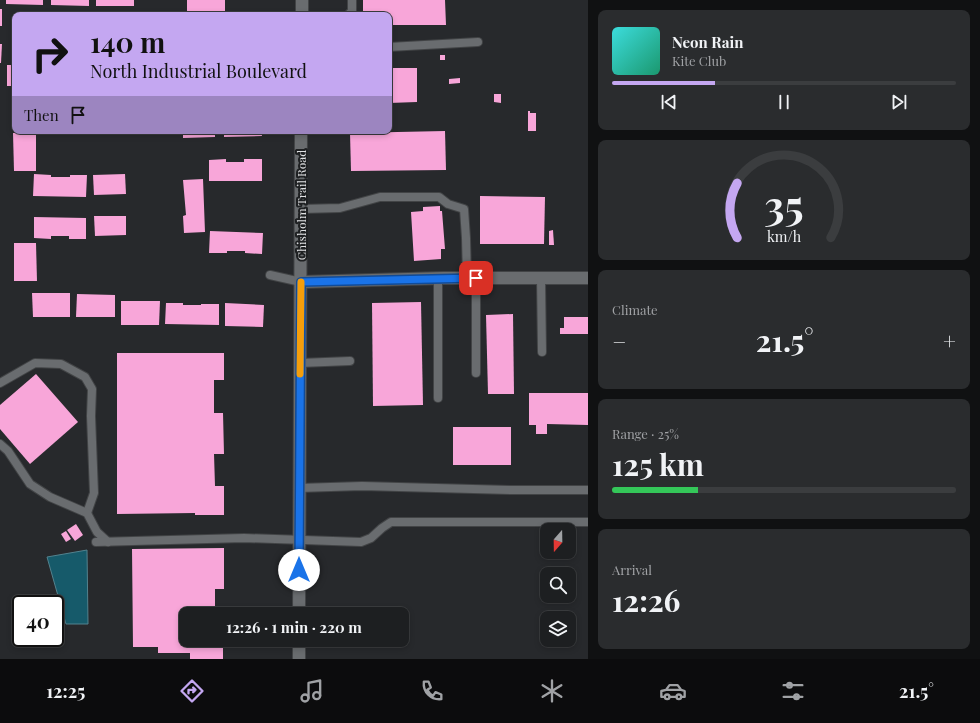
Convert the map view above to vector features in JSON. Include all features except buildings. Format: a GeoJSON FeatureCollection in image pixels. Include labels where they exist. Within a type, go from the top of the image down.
{"type":"FeatureCollection","features":[{"type":"Feature","properties":{"kind":"street"},"geometry":{"type":"LineString","coordinates":[[302,0],[302,12]]}},
{"type":"Feature","properties":{"kind":"street","name":"Chisholm Trail Road"},"geometry":{"type":"LineString","coordinates":[[299,607],[301,134]]}},
{"type":"Feature","properties":{"kind":"street"},"geometry":{"type":"LineString","coordinates":[[301,282],[438,278],[588,278]]}},
{"type":"Feature","properties":{"kind":"street"},"geometry":{"type":"LineString","coordinates":[[299,647],[299,659]]}},
{"type":"Feature","properties":{"kind":"lane"},"geometry":{"type":"LineString","coordinates":[[351,12],[352,0]]}},
{"type":"Feature","properties":{"kind":"lane"},"geometry":{"type":"LineString","coordinates":[[392,47],[478,42]]}},
{"type":"Feature","properties":{"kind":"lane"},"geometry":{"type":"LineString","coordinates":[[301,209],[340,208],[380,197],[439,197],[448,204],[464,210],[471,278],[476,373]]}},
{"type":"Feature","properties":{"kind":"lane"},"geometry":{"type":"LineString","coordinates":[[270,275],[301,282]]}},
{"type":"Feature","properties":{"kind":"lane"},"geometry":{"type":"LineString","coordinates":[[438,278],[438,398]]}},
{"type":"Feature","properties":{"kind":"lane"},"geometry":{"type":"LineString","coordinates":[[541,279],[542,352]]}},
{"type":"Feature","properties":{"kind":"lane"},"geometry":{"type":"LineString","coordinates":[[300,363],[350,361]]}},
{"type":"Feature","properties":{"kind":"lane"},"geometry":{"type":"LineString","coordinates":[[0,383],[35,363],[61,364],[85,377],[92,389],[91,416],[94,493],[88,513]]}},
{"type":"Feature","properties":{"kind":"lane"},"geometry":{"type":"LineString","coordinates":[[0,444],[8,451],[30,484],[50,497],[88,513],[97,532],[108,542]]}},
{"type":"Feature","properties":{"kind":"lane"},"geometry":{"type":"LineString","coordinates":[[299,488],[362,486],[511,490],[588,490]]}},
{"type":"Feature","properties":{"kind":"lane"},"geometry":{"type":"LineString","coordinates":[[96,542],[244,538],[361,542],[372,538],[382,528],[391,522],[588,522]]}},
{"type":"Feature","properties":{"kind":"water"},"geometry":{"type":"Polygon","coordinates":[[[87,550],[88,624],[66,624],[64,617],[64,595],[58,595],[47,557],[87,550]]]}},
{"type":"Feature","properties":{"kind":"slow traffic"},"geometry":{"type":"LineString","coordinates":[[300,374],[301,282]]}},
{"type":"Feature","properties":{"kind":"route"},"geometry":{"type":"LineString","coordinates":[[299,570],[301,282],[476,278]]}}]}
